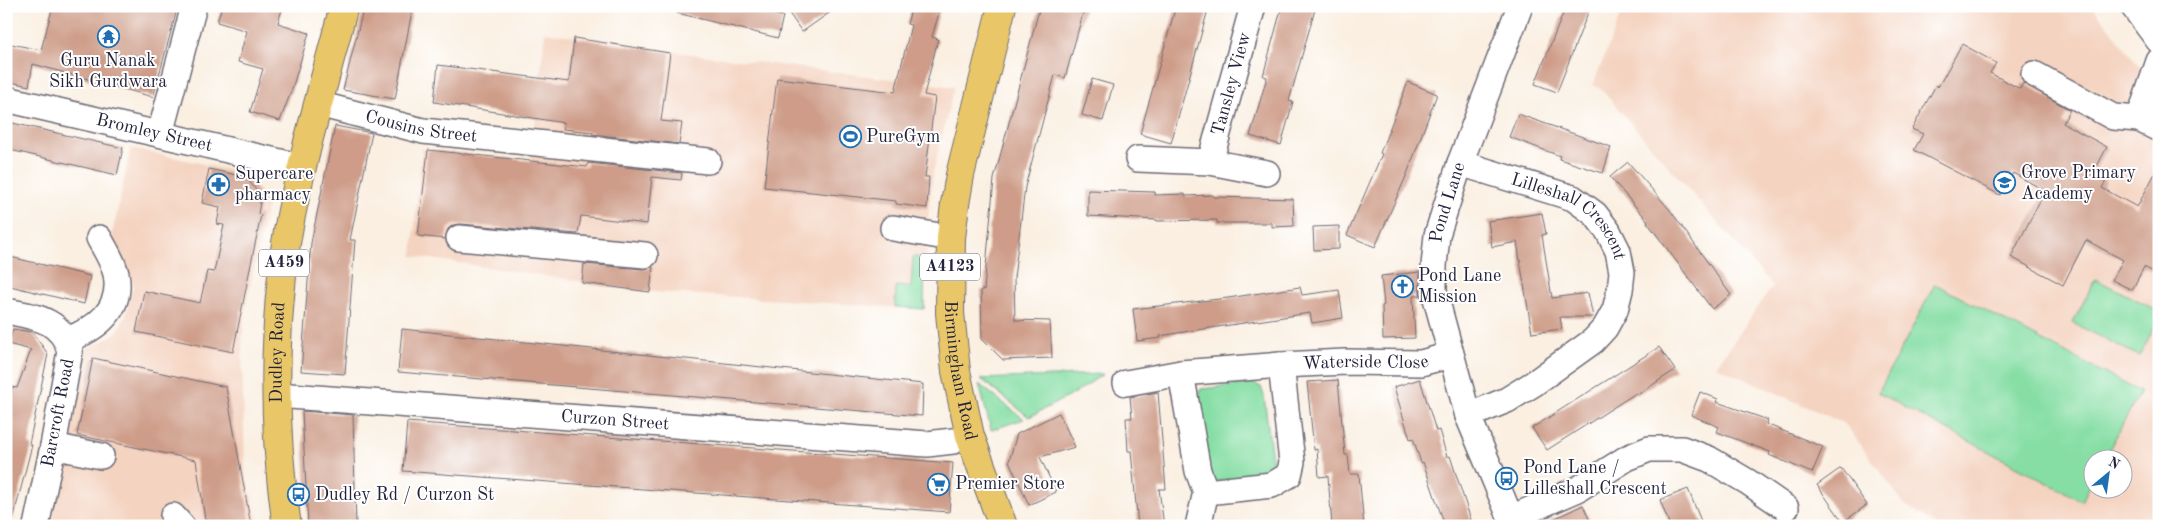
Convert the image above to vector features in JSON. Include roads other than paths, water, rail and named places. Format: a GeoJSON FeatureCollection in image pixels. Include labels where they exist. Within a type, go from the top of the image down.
{"type":"FeatureCollection","features":[{"type":"Feature","properties":{"kind":"main road","name":"Dudley Road"},"geometry":{"type":"LineString","coordinates":[[287,526],[280,465],[277,395],[282,275],[289,225],[302,167],[344,6]]}},
{"type":"Feature","properties":{"kind":"main road","name":"Birmingham Road"},"geometry":{"type":"LineString","coordinates":[[1002,6],[960,174],[951,238],[950,313],[960,394],[970,436],[1003,526]]}},
{"type":"Feature","properties":{"kind":"street"},"geometry":{"type":"LineString","coordinates":[[160,134],[194,6]]}},
{"type":"Feature","properties":{"kind":"street","name":"Tansley View"},"geometry":{"type":"LineString","coordinates":[[1199,162],[1253,6]]}},
{"type":"Feature","properties":{"kind":"street","name":"Pond Lane"},"geometry":{"type":"LineString","coordinates":[[1520,6],[1460,163],[1437,235],[1434,266],[1434,291],[1468,416],[1512,522],[1578,489],[1627,458],[1649,449],[1682,449],[1709,459],[1748,482],[1786,508]]}},
{"type":"Feature","properties":{"kind":"street"},"geometry":{"type":"LineString","coordinates":[[2133,6],[2159,41]]}},
{"type":"Feature","properties":{"kind":"street"},"geometry":{"type":"LineString","coordinates":[[2034,74],[2113,117],[2149,124],[2159,62]]}},
{"type":"Feature","properties":{"kind":"street","name":"Bromley Street"},"geometry":{"type":"LineString","coordinates":[[6,99],[302,167]]}},
{"type":"Feature","properties":{"kind":"street","name":"Cousins Street"},"geometry":{"type":"LineString","coordinates":[[318,104],[424,131],[708,161]]}},
{"type":"Feature","properties":{"kind":"street"},"geometry":{"type":"LineString","coordinates":[[1138,158],[1199,162],[1267,173]]}},
{"type":"Feature","properties":{"kind":"street","name":"Lilleshall Crescent"},"geometry":{"type":"LineString","coordinates":[[1460,163],[1573,198],[1595,214],[1608,231],[1618,251],[1622,272],[1615,310],[1605,328],[1593,341],[1507,400],[1468,416]]}},
{"type":"Feature","properties":{"kind":"street"},"geometry":{"type":"LineString","coordinates":[[894,228],[951,238]]}},
{"type":"Feature","properties":{"kind":"street"},"geometry":{"type":"LineString","coordinates":[[67,340],[88,332],[107,315],[114,301],[117,287],[126,270],[99,238]]}},
{"type":"Feature","properties":{"kind":"street"},"geometry":{"type":"LineString","coordinates":[[459,238],[645,256]]}},
{"type":"Feature","properties":{"kind":"street","name":"Barcroft Road"},"geometry":{"type":"LineString","coordinates":[[6,311],[51,322],[67,340],[70,351],[36,526]]}},
{"type":"Feature","properties":{"kind":"street","name":"Waterside Close"},"geometry":{"type":"LineString","coordinates":[[1126,383],[1181,373],[1281,365],[1345,362],[1421,363],[1450,355]]}},
{"type":"Feature","properties":{"kind":"street","name":"Waterside Close"},"geometry":{"type":"LineString","coordinates":[[1206,492],[1272,485],[1290,475],[1292,462],[1281,365]]}},
{"type":"Feature","properties":{"kind":"street"},"geometry":{"type":"LineString","coordinates":[[1181,373],[1198,471],[1206,492],[1198,526]]}},
{"type":"Feature","properties":{"kind":"street","name":"Curzon Street"},"geometry":{"type":"LineString","coordinates":[[277,395],[927,444],[953,441]]}},
{"type":"Feature","properties":{"kind":"street"},"geometry":{"type":"LineString","coordinates":[[53,446],[101,456]]}},
{"type":"Feature","properties":{"kind":"place","name":"Guru Nanak Sikh Gurdwara"},"geometry":{"type":"Point","coordinates":[108,36]}},
{"type":"Feature","properties":{"kind":"place","name":"PureGym"},"geometry":{"type":"Point","coordinates":[850,137]}},
{"type":"Feature","properties":{"kind":"place","name":"Grove Primary Academy"},"geometry":{"type":"Point","coordinates":[2005,183]}},
{"type":"Feature","properties":{"kind":"place","name":"Supercare pharmacy"},"geometry":{"type":"Point","coordinates":[219,184]}},
{"type":"Feature","properties":{"kind":"place","name":"Pond Lane Mission"},"geometry":{"type":"Point","coordinates":[1402,286]}},
{"type":"Feature","properties":{"kind":"place","name":"Pond Lane / Lilleshall Crescent"},"geometry":{"type":"Point","coordinates":[1507,478]}},
{"type":"Feature","properties":{"kind":"place","name":"Premier Store"},"geometry":{"type":"Point","coordinates":[939,484]}},
{"type":"Feature","properties":{"kind":"place","name":"Dudley Rd / Curzon St"},"geometry":{"type":"Point","coordinates":[299,495]}}]}
